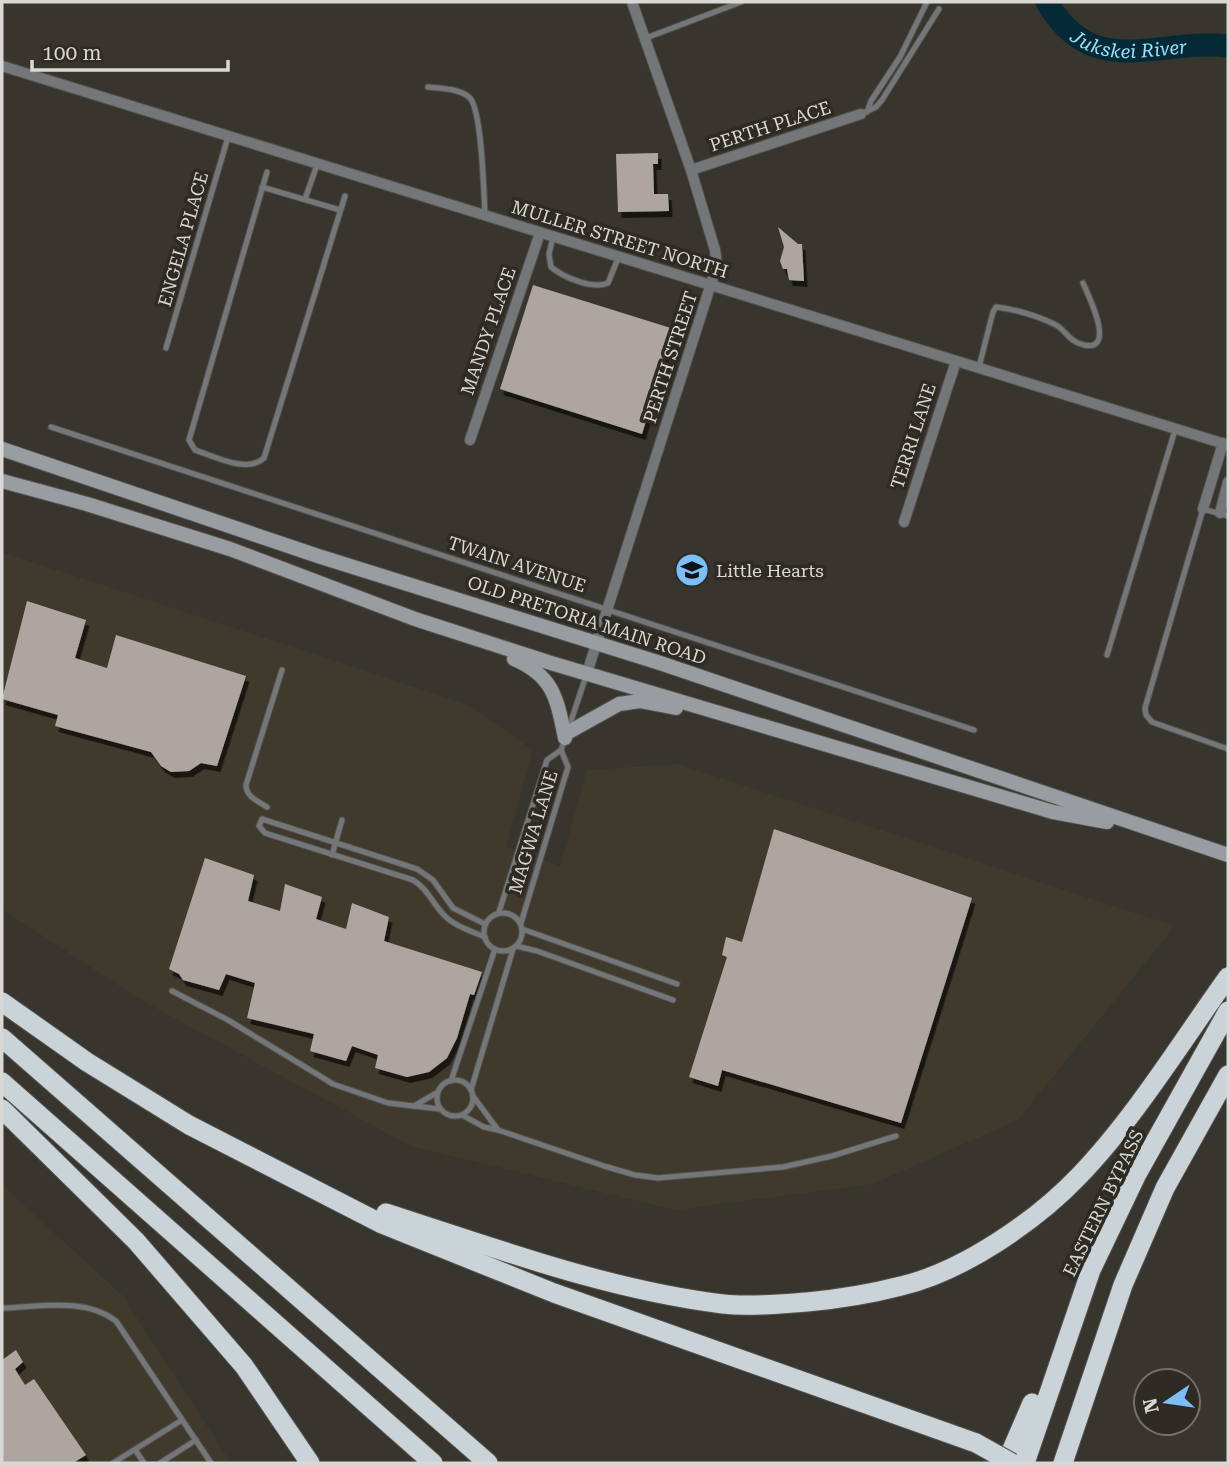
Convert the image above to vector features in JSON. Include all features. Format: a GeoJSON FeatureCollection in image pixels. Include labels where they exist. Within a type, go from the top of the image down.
{"type":"FeatureCollection","features":[{"type":"Feature","properties":{"kind":"highway"},"geometry":{"type":"LineString","coordinates":[[315,1190],[560,1268],[653,1292],[713,1302],[784,1304],[836,1299],[904,1286],[961,1263],[1021,1228],[1079,1177],[1119,1129],[1228,977]]}},
{"type":"Feature","properties":{"kind":"highway"},"geometry":{"type":"LineString","coordinates":[[2,1002],[87,1062],[189,1125],[382,1224],[554,1293],[976,1443],[1012,1463]]}},
{"type":"Feature","properties":{"kind":"highway","name":"EASTERN BYPASS"},"geometry":{"type":"LineString","coordinates":[[1025,1463],[1091,1270],[1137,1174],[1228,1011]]}},
{"type":"Feature","properties":{"kind":"highway"},"geometry":{"type":"LineString","coordinates":[[2,1038],[488,1463]]}},
{"type":"Feature","properties":{"kind":"highway"},"geometry":{"type":"LineString","coordinates":[[1062,1463],[1123,1285],[1165,1188],[1228,1074]]}},
{"type":"Feature","properties":{"kind":"highway"},"geometry":{"type":"LineString","coordinates":[[2,1082],[433,1463]]}},
{"type":"Feature","properties":{"kind":"highway"},"geometry":{"type":"LineString","coordinates":[[2,1109],[136,1241],[244,1366],[310,1463]]}},
{"type":"Feature","properties":{"kind":"highway"},"geometry":{"type":"LineString","coordinates":[[1006,1463],[1091,1270]]}},
{"type":"Feature","properties":{"kind":"main road","name":"OLD PRETORIA MAIN ROAD"},"geometry":{"type":"LineString","coordinates":[[2,449],[318,556],[660,663],[1228,855]]}},
{"type":"Feature","properties":{"kind":"main road","name":"OLD PRETORIA MAIN ROAD"},"geometry":{"type":"LineString","coordinates":[[2,481],[87,504],[230,550],[438,626],[551,663],[1053,812],[1160,833]]}},
{"type":"Feature","properties":{"kind":"main road"},"geometry":{"type":"LineString","coordinates":[[438,626],[529,665],[539,673],[553,691],[565,740],[612,708],[629,702],[640,701],[743,720]]}},
{"type":"Feature","properties":{"kind":"street","name":"PERTH STREET"},"geometry":{"type":"LineString","coordinates":[[587,673],[716,271],[715,250],[691,170],[632,2]]}},
{"type":"Feature","properties":{"kind":"street","name":"MULLER STREET NORTH"},"geometry":{"type":"LineString","coordinates":[[2,66],[1226,444]]}},
{"type":"Feature","properties":{"kind":"street","name":"PERTH PLACE"},"geometry":{"type":"LineString","coordinates":[[691,170],[864,113]]}},
{"type":"Feature","properties":{"kind":"street","name":"MANDY PLACE"},"geometry":{"type":"LineString","coordinates":[[470,440],[540,233]]}},
{"type":"Feature","properties":{"kind":"street","name":"TERRI LANE"},"geometry":{"type":"LineString","coordinates":[[904,522],[956,361]]}},
{"type":"Feature","properties":{"kind":"street"},"geometry":{"type":"LineString","coordinates":[[1203,509],[1226,444]]}},
{"type":"Feature","properties":{"kind":"street"},"geometry":{"type":"LineString","coordinates":[[1224,515],[1228,482]]}},
{"type":"Feature","properties":{"kind":"lane"},"geometry":{"type":"LineString","coordinates":[[645,38],[722,5],[741,2]]}},
{"type":"Feature","properties":{"kind":"lane"},"geometry":{"type":"LineString","coordinates":[[864,113],[900,57],[927,2]]}},
{"type":"Feature","properties":{"kind":"lane"},"geometry":{"type":"LineString","coordinates":[[864,113],[876,107],[882,100],[939,9]]}},
{"type":"Feature","properties":{"kind":"lane"},"geometry":{"type":"LineString","coordinates":[[429,87],[458,92],[466,95],[473,103],[479,136],[485,216]]}},
{"type":"Feature","properties":{"kind":"lane","name":"ENGELA PLACE"},"geometry":{"type":"LineString","coordinates":[[166,348],[228,137]]}},
{"type":"Feature","properties":{"kind":"lane"},"geometry":{"type":"LineString","coordinates":[[305,199],[317,165]]}},
{"type":"Feature","properties":{"kind":"lane"},"geometry":{"type":"LineString","coordinates":[[267,173],[189,440],[195,450],[239,464],[250,465],[264,458],[345,196]]}},
{"type":"Feature","properties":{"kind":"lane"},"geometry":{"type":"LineString","coordinates":[[262,187],[340,210]]}},
{"type":"Feature","properties":{"kind":"lane"},"geometry":{"type":"LineString","coordinates":[[553,237],[549,254],[551,267],[572,278],[600,286],[608,283],[619,256]]}},
{"type":"Feature","properties":{"kind":"lane"},"geometry":{"type":"LineString","coordinates":[[979,368],[996,307],[1056,324],[1066,337],[1086,346],[1094,345],[1100,339],[1101,329],[1083,283]]}},
{"type":"Feature","properties":{"kind":"lane","name":"TWAIN AVENUE"},"geometry":{"type":"LineString","coordinates":[[51,427],[974,730]]}},
{"type":"Feature","properties":{"kind":"lane"},"geometry":{"type":"LineString","coordinates":[[1107,655],[1176,428]]}},
{"type":"Feature","properties":{"kind":"lane"},"geometry":{"type":"LineString","coordinates":[[1224,515],[1203,509],[1145,712],[1152,722],[1228,749]]}},
{"type":"Feature","properties":{"kind":"lane"},"geometry":{"type":"LineString","coordinates":[[267,807],[251,797],[246,785],[282,670]]}},
{"type":"Feature","properties":{"kind":"lane","name":"MAGWA LANE"},"geometry":{"type":"LineString","coordinates":[[499,912],[547,760],[565,740],[587,673]]}},
{"type":"Feature","properties":{"kind":"lane","name":"MAGWA LANE"},"geometry":{"type":"LineString","coordinates":[[472,1093],[514,948],[522,936],[521,926],[568,767],[565,740]]}},
{"type":"Feature","properties":{"kind":"lane"},"geometry":{"type":"LineString","coordinates":[[485,937],[485,924],[459,912],[426,874],[262,818],[259,826],[265,833],[413,880],[422,886],[453,923],[485,937],[495,949],[537,951],[673,1000]]}},
{"type":"Feature","properties":{"kind":"lane"},"geometry":{"type":"LineString","coordinates":[[332,855],[342,820]]}},
{"type":"Feature","properties":{"kind":"lane"},"geometry":{"type":"LineString","coordinates":[[436,905],[445,897]]}},
{"type":"Feature","properties":{"kind":"lane","name":"MAGWA LANE"},"geometry":{"type":"LineString","coordinates":[[485,924],[499,912],[512,914],[521,926]]}},
{"type":"Feature","properties":{"kind":"lane"},"geometry":{"type":"LineString","coordinates":[[521,926],[595,956],[677,984]]}},
{"type":"Feature","properties":{"kind":"lane"},"geometry":{"type":"LineString","coordinates":[[451,1081],[495,949]]}},
{"type":"Feature","properties":{"kind":"lane"},"geometry":{"type":"LineString","coordinates":[[589,970],[595,956]]}},
{"type":"Feature","properties":{"kind":"lane"},"geometry":{"type":"LineString","coordinates":[[172,991],[228,1020],[333,1084],[388,1103],[440,1109],[450,1116],[462,1115],[484,1127],[635,1175],[658,1178],[783,1167],[807,1163],[896,1136]]}},
{"type":"Feature","properties":{"kind":"lane"},"geometry":{"type":"LineString","coordinates":[[414,1106],[451,1081],[463,1082],[498,1130]]}},
{"type":"Feature","properties":{"kind":"lane"},"geometry":{"type":"LineString","coordinates":[[438,1092],[440,1109]]}},
{"type":"Feature","properties":{"kind":"lane"},"geometry":{"type":"LineString","coordinates":[[462,1115],[470,1108],[472,1093]]}},
{"type":"Feature","properties":{"kind":"lane"},"geometry":{"type":"LineString","coordinates":[[2,1308],[77,1306],[105,1313],[116,1321],[211,1463]]}},
{"type":"Feature","properties":{"kind":"lane"},"geometry":{"type":"LineString","coordinates":[[113,1463],[182,1420]]}},
{"type":"Feature","properties":{"kind":"lane"},"geometry":{"type":"LineString","coordinates":[[160,1463],[196,1440]]}},
{"type":"Feature","properties":{"kind":"lane"},"geometry":{"type":"LineString","coordinates":[[136,1451],[144,1463]]}},
{"type":"Feature","properties":{"kind":"shaded area"},"geometry":{"type":"Polygon","coordinates":[[[2,552],[469,705],[533,750],[506,847],[560,866],[587,770],[678,764],[1175,926],[1018,1120],[873,1184],[675,1210],[411,1146],[139,999],[2,909],[2,552]]]}},
{"type":"Feature","properties":{"kind":"shaded area"},"geometry":{"type":"Polygon","coordinates":[[[2,1185],[123,1296],[231,1463],[2,1463],[2,1185]]]}},
{"type":"Feature","properties":{"kind":"building"},"geometry":{"type":"Polygon","coordinates":[[[658,153],[658,164],[653,164],[654,194],[668,194],[669,211],[618,212],[616,154],[658,153]]]}},
{"type":"Feature","properties":{"kind":"building"},"geometry":{"type":"Polygon","coordinates":[[[778,227],[798,244],[802,244],[804,281],[789,280],[787,269],[783,269],[780,261],[784,247],[778,227]]]}},
{"type":"Feature","properties":{"kind":"building"},"geometry":{"type":"Polygon","coordinates":[[[533,285],[674,329],[642,434],[500,389],[533,285]]]}},
{"type":"Feature","properties":{"kind":"building"},"geometry":{"type":"Polygon","coordinates":[[[27,601],[86,620],[75,658],[107,668],[116,635],[246,676],[217,766],[201,763],[189,771],[171,772],[161,766],[151,752],[55,726],[58,715],[2,699],[27,601]]]}},
{"type":"Feature","properties":{"kind":"building"},"geometry":{"type":"Polygon","coordinates":[[[774,829],[972,898],[901,1123],[722,1070],[718,1086],[689,1077],[727,957],[722,955],[726,937],[742,942],[774,829]]]}},
{"type":"Feature","properties":{"kind":"building"},"geometry":{"type":"Polygon","coordinates":[[[205,858],[254,875],[248,901],[280,911],[285,884],[322,897],[316,919],[346,929],[352,903],[389,917],[384,941],[482,972],[474,995],[470,994],[457,1038],[447,1058],[429,1072],[407,1077],[375,1068],[378,1055],[352,1046],[346,1061],[310,1051],[314,1034],[247,1018],[255,983],[226,974],[219,990],[183,980],[179,974],[169,969],[205,858]]]}},
{"type":"Feature","properties":{"kind":"building"},"geometry":{"type":"Polygon","coordinates":[[[16,1350],[23,1362],[15,1369],[25,1385],[34,1379],[86,1455],[73,1463],[2,1463],[2,1360],[16,1350]]]}},
{"type":"Feature","properties":{"kind":"waterway","name":"Jukskei River"},"geometry":{"type":"LineString","coordinates":[[1047,2],[1065,27],[1085,42],[1106,49],[1128,51],[1202,45],[1228,46]]}},
{"type":"Feature","properties":{"kind":"place","name":"Little Hearts"},"geometry":{"type":"Point","coordinates":[692,570]}}]}
